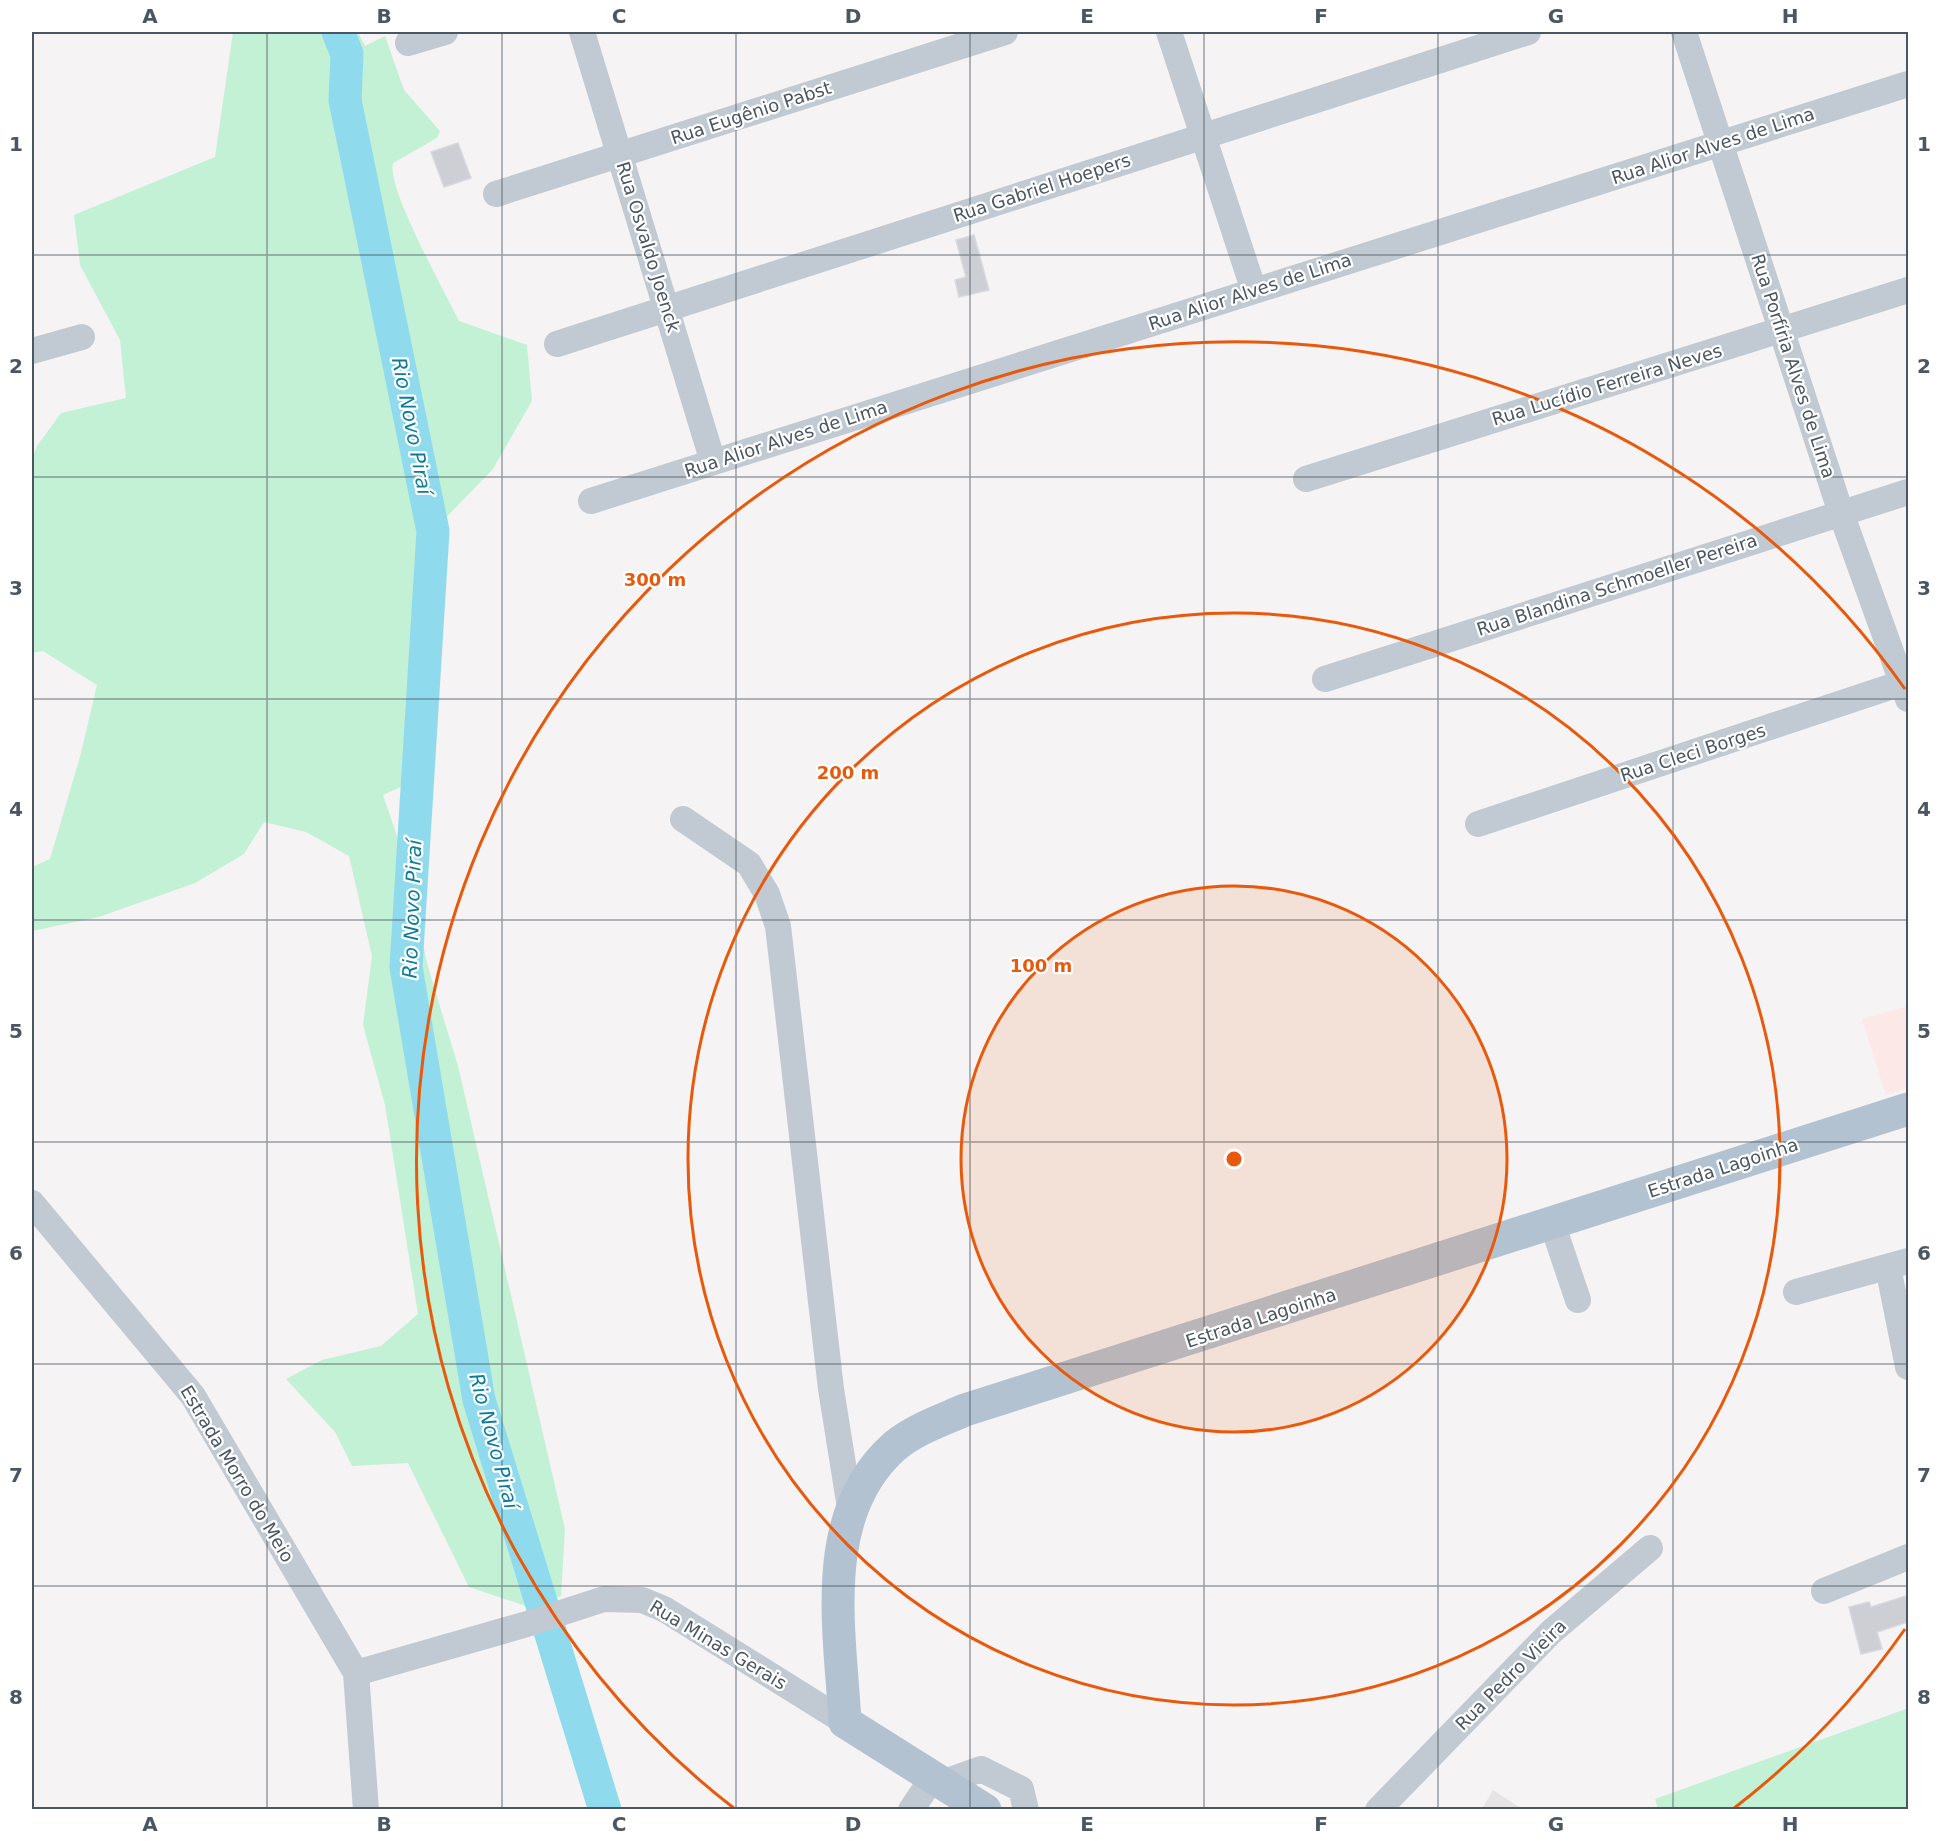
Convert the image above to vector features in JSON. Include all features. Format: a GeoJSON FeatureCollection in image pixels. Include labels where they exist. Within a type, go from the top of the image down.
{"type":"FeatureCollection","features":[{"type":"Feature","properties":{"kind":"main road","name":"Estrada Lagoinha"},"geometry":{"type":"LineString","coordinates":[[845,1722],[839,1615],[841,1553],[850,1508],[876,1465],[898,1444],[940,1420],[1908,1109]]}},
{"type":"Feature","properties":{"kind":"main road","name":"Rua Minas Gerais"},"geometry":{"type":"LineString","coordinates":[[845,1722],[985,1809]]}},
{"type":"Feature","properties":{"kind":"street"},"geometry":{"type":"LineString","coordinates":[[408,43],[445,32]]}},
{"type":"Feature","properties":{"kind":"street","name":"Rua Osvaldo Joenck"},"geometry":{"type":"LineString","coordinates":[[582,32],[713,462]]}},
{"type":"Feature","properties":{"kind":"street","name":"Rua Eugênio Pabst"},"geometry":{"type":"LineString","coordinates":[[496,194],[1005,32]]}},
{"type":"Feature","properties":{"kind":"street"},"geometry":{"type":"LineString","coordinates":[[1169,32],[1254,291]]}},
{"type":"Feature","properties":{"kind":"street","name":"Rua Gabriel Hoepers"},"geometry":{"type":"LineString","coordinates":[[557,344],[1528,32]]}},
{"type":"Feature","properties":{"kind":"street","name":"Rua Porfíria Alves de Lima"},"geometry":{"type":"LineString","coordinates":[[1684,32],[1841,513],[1906,688]]}},
{"type":"Feature","properties":{"kind":"street","name":"Rua Alior Alves de Lima"},"geometry":{"type":"LineString","coordinates":[[591,501],[1908,84]]}},
{"type":"Feature","properties":{"kind":"street","name":"Rua Lucídio Ferreira Neves"},"geometry":{"type":"LineString","coordinates":[[1306,479],[1908,290]]}},
{"type":"Feature","properties":{"kind":"street"},"geometry":{"type":"LineString","coordinates":[[32,351],[82,337]]}},
{"type":"Feature","properties":{"kind":"street","name":"Rua Blandina Schmoeller Pereira"},"geometry":{"type":"LineString","coordinates":[[1325,679],[1908,492]]}},
{"type":"Feature","properties":{"kind":"street","name":"Rua Cleci Borges"},"geometry":{"type":"LineString","coordinates":[[1478,824],[1906,688]]}},
{"type":"Feature","properties":{"kind":"street"},"geometry":{"type":"LineString","coordinates":[[683,819],[749,864],[767,894],[778,926],[831,1389],[850,1508]]}},
{"type":"Feature","properties":{"kind":"street","name":"Estrada Morro do Meio"},"geometry":{"type":"LineString","coordinates":[[32,1203],[193,1396],[356,1673]]}},
{"type":"Feature","properties":{"kind":"street"},"geometry":{"type":"LineString","coordinates":[[1552,1223],[1578,1300]]}},
{"type":"Feature","properties":{"kind":"street"},"geometry":{"type":"LineString","coordinates":[[1796,1292],[1898,1264],[1908,1367]]}},
{"type":"Feature","properties":{"kind":"street","name":"Rua Pedro Vieira"},"geometry":{"type":"LineString","coordinates":[[1378,1809],[1551,1632],[1650,1548]]}},
{"type":"Feature","properties":{"kind":"street"},"geometry":{"type":"LineString","coordinates":[[1824,1591],[1908,1557]]}},
{"type":"Feature","properties":{"kind":"street","name":"Rua Minas Gerais"},"geometry":{"type":"LineString","coordinates":[[356,1673],[527,1624],[603,1599],[642,1600],[664,1608],[845,1722]]}},
{"type":"Feature","properties":{"kind":"street"},"geometry":{"type":"LineString","coordinates":[[356,1673],[366,1809]]}},
{"type":"Feature","properties":{"kind":"street"},"geometry":{"type":"LineString","coordinates":[[911,1809],[938,1780],[981,1769],[1021,1789],[1026,1809]]}},
{"type":"Feature","properties":{"kind":"shaded area"},"geometry":{"type":"Polygon","coordinates":[[[1908,1006],[1908,1088],[1886,1095],[1862,1019],[1908,1006]]]}},
{"type":"Feature","properties":{"kind":"shaded area"},"geometry":{"type":"Polygon","coordinates":[[[1493,1790],[1522,1809],[1482,1809],[1493,1790]]]}},
{"type":"Feature","properties":{"kind":"green space"},"geometry":{"type":"Polygon","coordinates":[[[233,32],[358,32],[365,46],[385,36],[404,90],[440,131],[437,138],[393,163],[393,176],[418,241],[459,321],[527,345],[532,401],[493,469],[433,531],[418,779],[383,795],[399,842],[428,967],[458,1066],[565,1529],[561,1596],[529,1607],[469,1587],[408,1463],[352,1466],[335,1432],[286,1379],[322,1360],[381,1346],[418,1314],[385,1105],[363,1025],[372,956],[349,856],[306,832],[264,822],[244,854],[195,883],[99,917],[32,931],[32,867],[50,859],[81,753],[97,685],[43,651],[32,653],[32,460],[37,446],[61,413],[126,398],[120,340],[80,265],[74,215],[215,157],[233,32]]]}},
{"type":"Feature","properties":{"kind":"green space"},"geometry":{"type":"Polygon","coordinates":[[[1906,1709],[1908,1718],[1908,1809],[1658,1809],[1655,1799],[1906,1709]]]}},
{"type":"Feature","properties":{"kind":"building"},"geometry":{"type":"Polygon","coordinates":[[[458,143],[471,178],[444,187],[431,152],[458,143]]]}},
{"type":"Feature","properties":{"kind":"building"},"geometry":{"type":"Polygon","coordinates":[[[974,235],[989,290],[959,297],[955,280],[966,277],[956,240],[974,235]]]}},
{"type":"Feature","properties":{"kind":"building"},"geometry":{"type":"Polygon","coordinates":[[[1906,1596],[1908,1622],[1877,1632],[1882,1649],[1861,1654],[1849,1607],[1869,1602],[1871,1607],[1906,1596]]]}},
{"type":"Feature","properties":{"kind":"waterway","name":"Rio Novo Piraí"},"geometry":{"type":"LineString","coordinates":[[338,32],[347,54],[345,100],[433,531],[406,967],[479,1400],[605,1810]]}}]}
